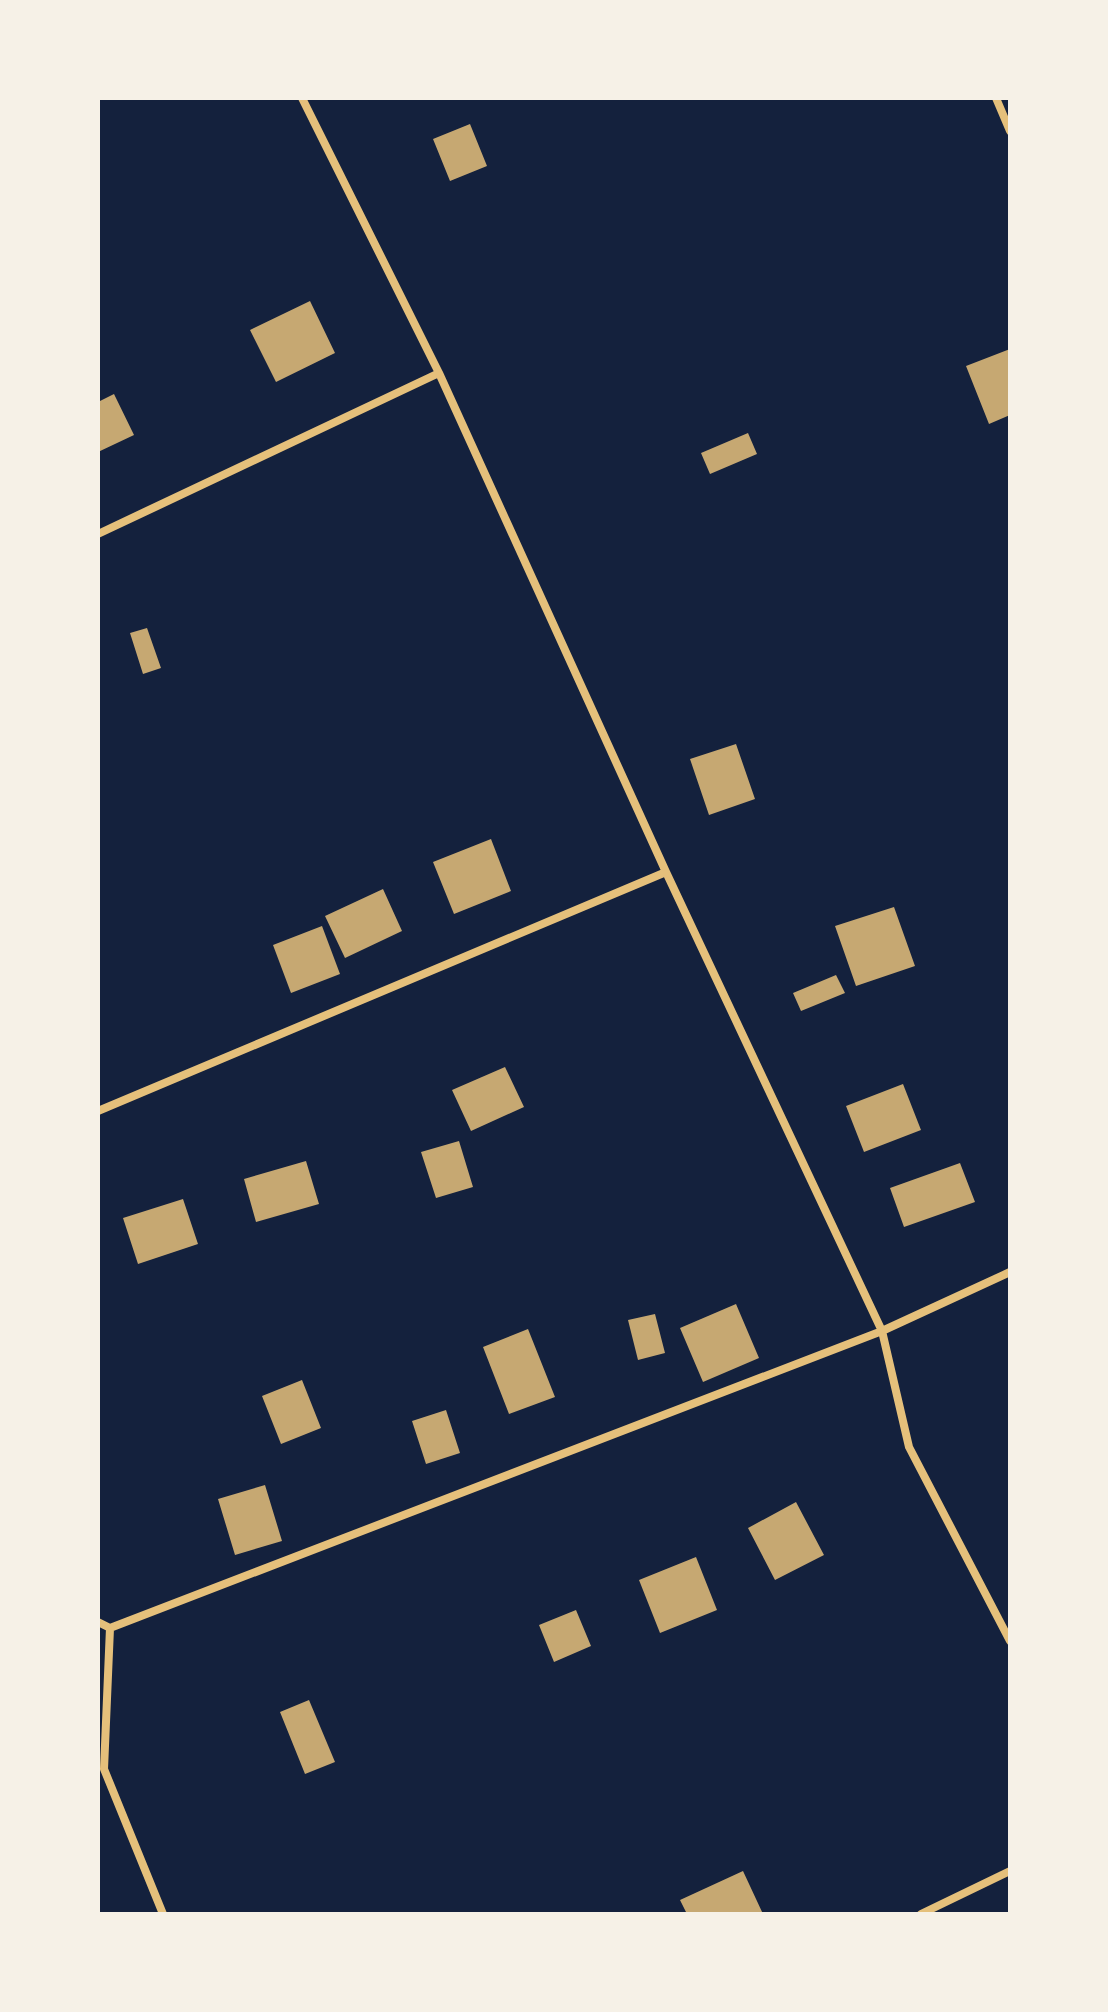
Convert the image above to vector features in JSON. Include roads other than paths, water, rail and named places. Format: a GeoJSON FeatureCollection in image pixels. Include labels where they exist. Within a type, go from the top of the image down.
{"type":"FeatureCollection","features":[{"type":"Feature","properties":{"kind":"street"},"geometry":{"type":"LineString","coordinates":[[302,98],[439,373],[666,872],[882,1331],[909,1447],[1010,1641]]}},
{"type":"Feature","properties":{"kind":"street"},"geometry":{"type":"LineString","coordinates":[[996,98],[1010,131]]}},
{"type":"Feature","properties":{"kind":"street"},"geometry":{"type":"LineString","coordinates":[[98,534],[439,373]]}},
{"type":"Feature","properties":{"kind":"street"},"geometry":{"type":"LineString","coordinates":[[98,1111],[666,872]]}},
{"type":"Feature","properties":{"kind":"street"},"geometry":{"type":"LineString","coordinates":[[98,1622],[110,1628],[882,1331],[1010,1272]]}},
{"type":"Feature","properties":{"kind":"street"},"geometry":{"type":"LineString","coordinates":[[110,1628],[104,1769],[163,1914]]}},
{"type":"Feature","properties":{"kind":"street"},"geometry":{"type":"LineString","coordinates":[[921,1914],[1010,1871]]}}]}
